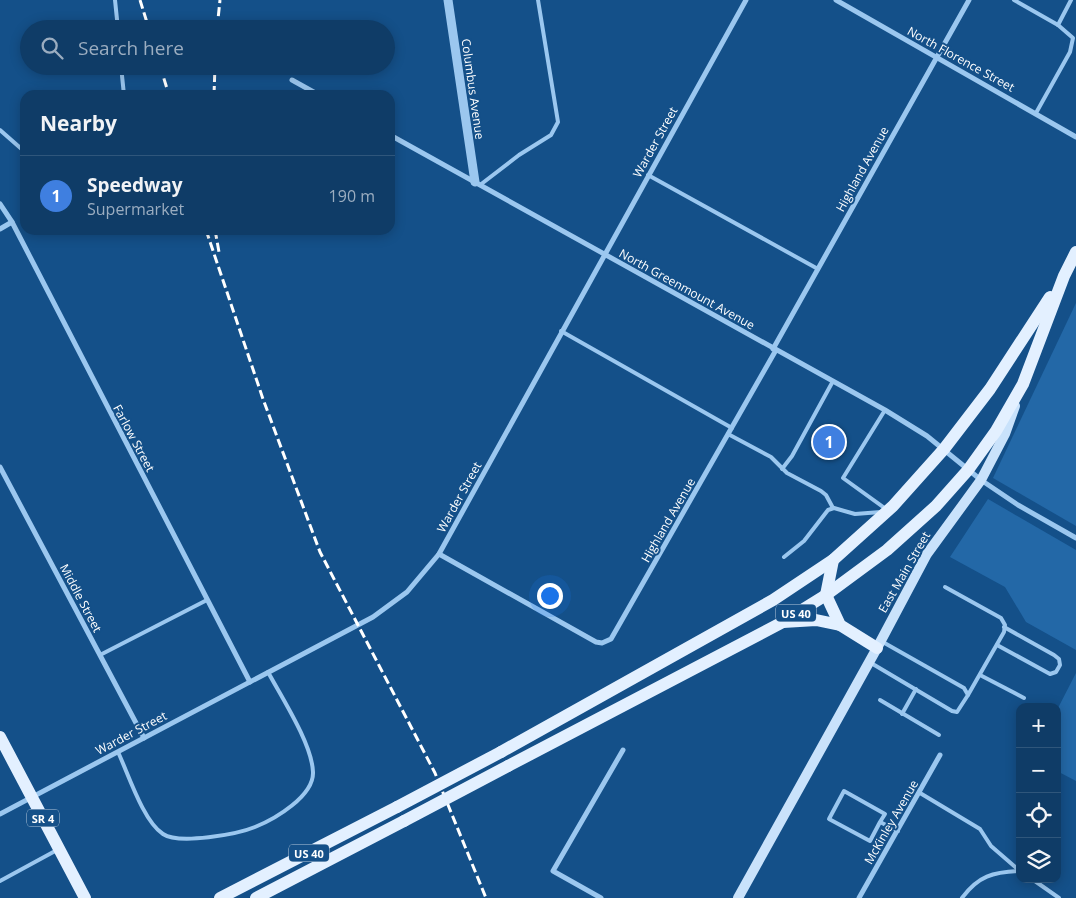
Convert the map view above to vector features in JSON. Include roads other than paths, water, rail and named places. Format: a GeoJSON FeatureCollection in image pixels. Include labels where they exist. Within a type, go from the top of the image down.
{"type":"FeatureCollection","features":[{"type":"Feature","properties":{"kind":"main road","name":"East Main Street"},"geometry":{"type":"LineString","coordinates":[[738,898],[928,554],[981,480],[1005,434],[1064,276],[1076,252]]}},
{"type":"Feature","properties":{"kind":"main road","name":"US 40"},"geometry":{"type":"LineString","coordinates":[[220,898],[500,752],[774,600],[833,560],[887,511],[944,449],[990,389],[1064,276]]}},
{"type":"Feature","properties":{"kind":"main road","name":"US 40"},"geometry":{"type":"LineString","coordinates":[[256,898],[781,622],[826,595],[887,550],[936,506],[968,470],[996,431],[1023,384]]}},
{"type":"Feature","properties":{"kind":"main road"},"geometry":{"type":"LineString","coordinates":[[833,560],[826,595],[840,625]]}},
{"type":"Feature","properties":{"kind":"main road"},"geometry":{"type":"LineString","coordinates":[[781,622],[816,620],[840,625],[879,645]]}},
{"type":"Feature","properties":{"kind":"main road","name":"SR 4"},"geometry":{"type":"LineString","coordinates":[[0,738],[85,898]]}},
{"type":"Feature","properties":{"kind":"street","name":"Columbus Avenue"},"geometry":{"type":"LineString","coordinates":[[448,0],[477,184]]}},
{"type":"Feature","properties":{"kind":"street","name":"Warder Street"},"geometry":{"type":"LineString","coordinates":[[0,814],[391,606],[407,592],[439,554],[746,0]]}},
{"type":"Feature","properties":{"kind":"street","name":"North Florence Street"},"geometry":{"type":"LineString","coordinates":[[836,0],[1076,137]]}},
{"type":"Feature","properties":{"kind":"street","name":"Highland Avenue"},"geometry":{"type":"LineString","coordinates":[[439,554],[596,642],[602,643],[611,639],[732,428],[818,269],[969,0]]}},
{"type":"Feature","properties":{"kind":"street"},"geometry":{"type":"LineString","coordinates":[[292,80],[309,90]]}},
{"type":"Feature","properties":{"kind":"street","name":"North Greenmount Avenue"},"geometry":{"type":"LineString","coordinates":[[395,138],[884,410],[944,449],[981,480],[1018,505],[1076,538]]}},
{"type":"Feature","properties":{"kind":"street","name":"Farlow Street"},"geometry":{"type":"LineString","coordinates":[[0,204],[12,222],[250,682]]}},
{"type":"Feature","properties":{"kind":"street"},"geometry":{"type":"LineString","coordinates":[[0,229],[12,222]]}},
{"type":"Feature","properties":{"kind":"street","name":"Middle Street"},"geometry":{"type":"LineString","coordinates":[[0,467],[144,738]]}},
{"type":"Feature","properties":{"kind":"street"},"geometry":{"type":"LineString","coordinates":[[602,898],[553,871],[623,750]]}},
{"type":"Feature","properties":{"kind":"street","name":"McKinley Avenue"},"geometry":{"type":"LineString","coordinates":[[859,898],[940,755]]}},
{"type":"Feature","properties":{"kind":"lane"},"geometry":{"type":"LineString","coordinates":[[115,0],[117,20]]}},
{"type":"Feature","properties":{"kind":"lane"},"geometry":{"type":"LineString","coordinates":[[477,184],[551,135],[557,128],[558,122],[538,0]]}},
{"type":"Feature","properties":{"kind":"lane"},"geometry":{"type":"LineString","coordinates":[[1014,0],[1071,34],[1073,44],[1036,113]]}},
{"type":"Feature","properties":{"kind":"lane"},"geometry":{"type":"LineString","coordinates":[[1058,25],[1071,0]]}},
{"type":"Feature","properties":{"kind":"lane"},"geometry":{"type":"LineString","coordinates":[[122,75],[123,90]]}},
{"type":"Feature","properties":{"kind":"lane"},"geometry":{"type":"LineString","coordinates":[[0,130],[20,148]]}},
{"type":"Feature","properties":{"kind":"lane"},"geometry":{"type":"LineString","coordinates":[[648,175],[818,269]]}},
{"type":"Feature","properties":{"kind":"lane"},"geometry":{"type":"LineString","coordinates":[[561,331],[732,428]]}},
{"type":"Feature","properties":{"kind":"lane"},"geometry":{"type":"LineString","coordinates":[[782,469],[792,456],[833,382]]}},
{"type":"Feature","properties":{"kind":"lane"},"geometry":{"type":"LineString","coordinates":[[884,410],[843,478],[887,511]]}},
{"type":"Feature","properties":{"kind":"lane"},"geometry":{"type":"LineString","coordinates":[[728,434],[771,457],[782,469],[826,495],[833,508]]}},
{"type":"Feature","properties":{"kind":"lane"},"geometry":{"type":"LineString","coordinates":[[784,557],[804,541],[828,510],[833,508],[855,514],[887,511]]}},
{"type":"Feature","properties":{"kind":"lane"},"geometry":{"type":"LineString","coordinates":[[870,662],[957,712],[997,645],[1004,632],[1004,627],[1001,618],[945,587]]}},
{"type":"Feature","properties":{"kind":"lane"},"geometry":{"type":"LineString","coordinates":[[100,655],[207,600]]}},
{"type":"Feature","properties":{"kind":"lane"},"geometry":{"type":"LineString","coordinates":[[997,645],[1050,674],[1056,672],[1060,665],[1059,659],[1054,655],[1004,627]]}},
{"type":"Feature","properties":{"kind":"lane"},"geometry":{"type":"LineString","coordinates":[[879,645],[964,688],[968,695]]}},
{"type":"Feature","properties":{"kind":"lane"},"geometry":{"type":"LineString","coordinates":[[118,752],[154,827],[162,834],[170,838],[199,838],[255,827],[300,800],[310,787],[313,774],[306,745],[268,672]]}},
{"type":"Feature","properties":{"kind":"lane"},"geometry":{"type":"LineString","coordinates":[[980,675],[1024,698]]}},
{"type":"Feature","properties":{"kind":"lane"},"geometry":{"type":"LineString","coordinates":[[902,714],[916,689]]}},
{"type":"Feature","properties":{"kind":"lane"},"geometry":{"type":"LineString","coordinates":[[880,700],[939,735]]}},
{"type":"Feature","properties":{"kind":"lane"},"geometry":{"type":"LineString","coordinates":[[844,791],[885,814],[880,822],[870,841],[829,819],[844,791]]}},
{"type":"Feature","properties":{"kind":"lane"},"geometry":{"type":"LineString","coordinates":[[920,793],[980,829],[991,846],[1016,868]]}},
{"type":"Feature","properties":{"kind":"lane"},"geometry":{"type":"LineString","coordinates":[[880,822],[898,831]]}},
{"type":"Feature","properties":{"kind":"lane"},"geometry":{"type":"LineString","coordinates":[[0,881],[59,849]]}},
{"type":"Feature","properties":{"kind":"lane"},"geometry":{"type":"LineString","coordinates":[[962,898],[972,884],[995,872],[1016,871]]}},
{"type":"Feature","properties":{"kind":"lane"},"geometry":{"type":"LineString","coordinates":[[1038,883],[1059,898]]}},
{"type":"Feature","properties":{"kind":"railway"},"geometry":{"type":"LineString","coordinates":[[140,0],[146,20]]}},
{"type":"Feature","properties":{"kind":"railway"},"geometry":{"type":"LineString","coordinates":[[218,20],[220,0]]}},
{"type":"Feature","properties":{"kind":"railway"},"geometry":{"type":"LineString","coordinates":[[163,75],[167,90]]}},
{"type":"Feature","properties":{"kind":"railway"},"geometry":{"type":"LineString","coordinates":[[214,90],[215,75]]}},
{"type":"Feature","properties":{"kind":"railway"},"geometry":{"type":"LineString","coordinates":[[208,235],[263,399],[320,552],[435,773],[486,898]]}},
{"type":"Feature","properties":{"kind":"railway"},"geometry":{"type":"LineString","coordinates":[[216,235],[219,252]]}},
{"type":"Feature","properties":{"kind":"place","name":"Speedway"},"geometry":{"type":"Point","coordinates":[829,442]}}]}
